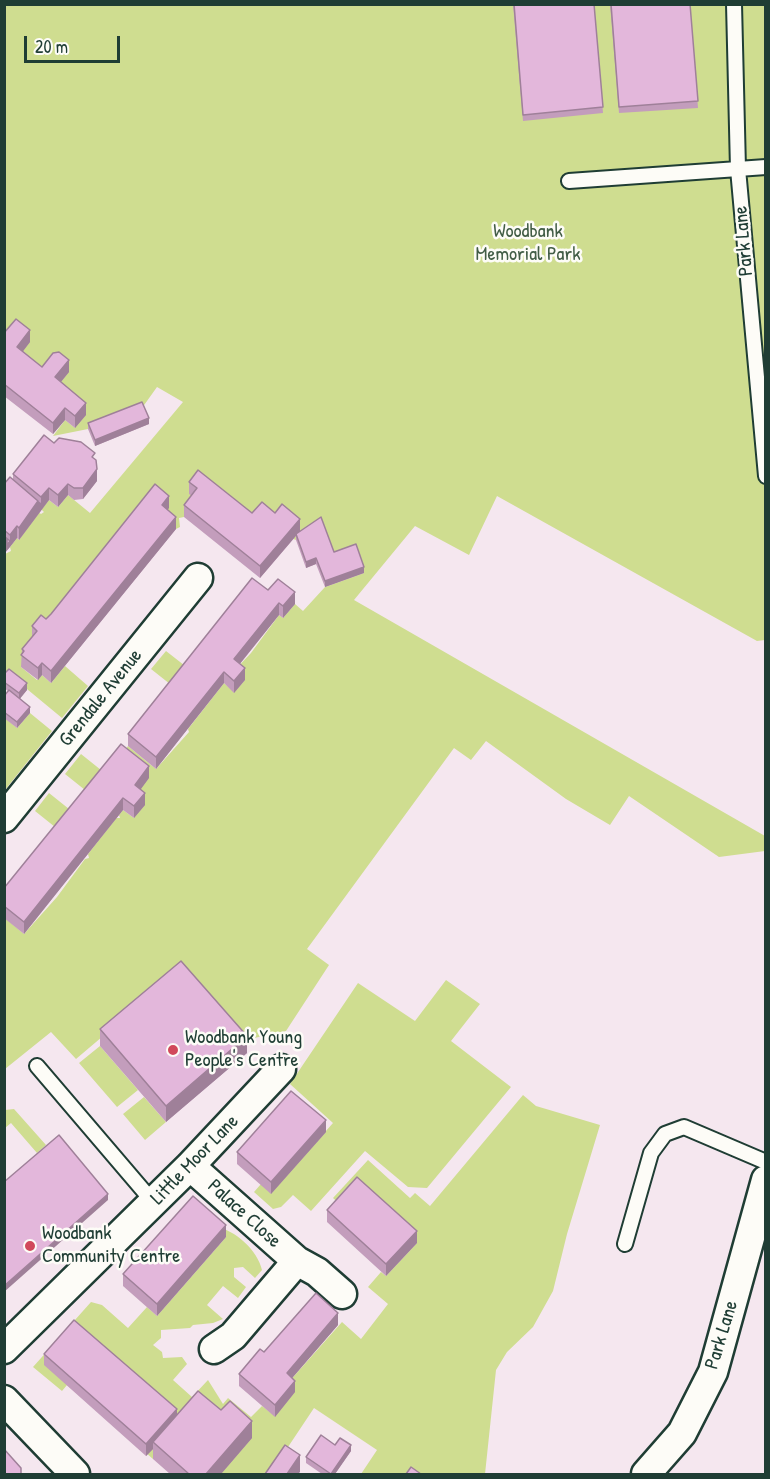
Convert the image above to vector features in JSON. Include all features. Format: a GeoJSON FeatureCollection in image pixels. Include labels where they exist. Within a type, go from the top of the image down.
{"type":"FeatureCollection","features":[{"type":"Feature","properties":{"kind":"street","name":"Grendale Avenue"},"geometry":{"type":"LineString","coordinates":[[4,818],[198,578]]}},
{"type":"Feature","properties":{"kind":"street","name":"Little Moor Lane"},"geometry":{"type":"LineString","coordinates":[[4,1349],[154,1203],[281,1069]]}},
{"type":"Feature","properties":{"kind":"street","name":"Palace Close"},"geometry":{"type":"LineString","coordinates":[[190,1166],[297,1262],[317,1272],[342,1294]]}},
{"type":"Feature","properties":{"kind":"street","name":"Park Lane"},"geometry":{"type":"LineString","coordinates":[[646,1474],[682,1433],[713,1372],[765,1180]]}},
{"type":"Feature","properties":{"kind":"street","name":"Palace Close"},"geometry":{"type":"LineString","coordinates":[[214,1349],[233,1336],[297,1262]]}},
{"type":"Feature","properties":{"kind":"street"},"geometry":{"type":"LineString","coordinates":[[4,1400],[67,1472]]}},
{"type":"Feature","properties":{"kind":"lane","name":"Park Lane"},"geometry":{"type":"LineString","coordinates":[[734,4],[738,169],[765,476]]}},
{"type":"Feature","properties":{"kind":"lane"},"geometry":{"type":"LineString","coordinates":[[569,181],[765,167]]}},
{"type":"Feature","properties":{"kind":"lane"},"geometry":{"type":"LineString","coordinates":[[37,1066],[154,1203]]}},
{"type":"Feature","properties":{"kind":"lane"},"geometry":{"type":"LineString","coordinates":[[626,1244],[651,1154],[664,1134],[684,1127],[765,1162]]}},
{"type":"Feature","properties":{"kind":"green space","name":"Woodbank Memorial Park"},"geometry":{"type":"Polygon","coordinates":[[[5,5],[765,5],[765,640],[757,641],[497,496],[469,555],[415,526],[354,600],[765,836],[765,851],[719,857],[629,796],[610,825],[566,799],[486,741],[471,760],[454,748],[307,949],[329,965],[286,1031],[236,1042],[109,1031],[76,1059],[51,1032],[5,1069],[5,918],[24,934],[57,897],[85,859],[89,858],[88,854],[116,818],[120,818],[119,815],[123,810],[134,818],[125,750],[128,746],[156,769],[189,732],[188,729],[224,683],[234,692],[245,680],[234,671],[251,653],[279,615],[283,618],[295,604],[303,611],[325,587],[364,573],[334,558],[321,523],[296,540],[252,525],[197,500],[184,517],[179,518],[180,527],[176,529],[162,517],[21,667],[37,680],[42,675],[51,683],[65,666],[88,686],[62,718],[10,675],[5,681],[5,554],[11,551],[10,547],[17,538],[19,540],[38,512],[41,514],[44,512],[41,509],[49,500],[58,507],[68,495],[90,513],[183,402],[157,387],[142,408],[88,429],[53,436],[65,420],[75,428],[42,378],[5,345],[5,5]]]}},
{"type":"Feature","properties":{"kind":"green space"},"geometry":{"type":"Polygon","coordinates":[[[166,651],[189,669],[175,688],[151,669],[166,651]]]}},
{"type":"Feature","properties":{"kind":"green space"},"geometry":{"type":"Polygon","coordinates":[[[30,713],[52,731],[5,790],[5,718],[17,728],[30,713]]]}},
{"type":"Feature","properties":{"kind":"green space"},"geometry":{"type":"Polygon","coordinates":[[[81,754],[106,774],[90,794],[65,774],[81,754]]]}},
{"type":"Feature","properties":{"kind":"green space"},"geometry":{"type":"Polygon","coordinates":[[[49,793],[74,813],[60,831],[35,811],[49,793]]]}},
{"type":"Feature","properties":{"kind":"green space"},"geometry":{"type":"Polygon","coordinates":[[[446,980],[480,1004],[451,1041],[511,1087],[427,1188],[408,1187],[365,1151],[311,1211],[293,1195],[281,1207],[273,1209],[254,1192],[261,1184],[271,1193],[333,1123],[290,1084],[358,983],[415,1021],[446,980]]]}},
{"type":"Feature","properties":{"kind":"green space"},"geometry":{"type":"Polygon","coordinates":[[[100,1046],[138,1090],[117,1107],[79,1063],[100,1046]]]}},
{"type":"Feature","properties":{"kind":"green space"},"geometry":{"type":"Polygon","coordinates":[[[523,1095],[536,1106],[600,1125],[567,1234],[553,1291],[533,1327],[507,1352],[496,1370],[485,1474],[361,1474],[377,1450],[314,1408],[270,1474],[220,1474],[199,1408],[153,1459],[67,1385],[62,1391],[33,1367],[91,1302],[102,1305],[128,1328],[147,1307],[157,1316],[226,1237],[215,1227],[238,1236],[245,1242],[256,1256],[262,1270],[255,1278],[243,1267],[234,1268],[234,1277],[246,1287],[238,1298],[223,1286],[207,1305],[223,1319],[213,1323],[193,1325],[190,1328],[161,1330],[161,1338],[153,1345],[162,1352],[163,1358],[182,1357],[187,1364],[173,1380],[192,1397],[208,1380],[223,1404],[228,1398],[251,1417],[262,1406],[275,1416],[287,1384],[342,1322],[361,1339],[388,1304],[368,1287],[381,1272],[386,1276],[417,1243],[342,1206],[333,1198],[368,1160],[410,1198],[415,1193],[430,1206],[523,1095]]]}},
{"type":"Feature","properties":{"kind":"green space"},"geometry":{"type":"Polygon","coordinates":[[[144,1097],[166,1122],[145,1140],[123,1114],[144,1097]]]}},
{"type":"Feature","properties":{"kind":"green space"},"geometry":{"type":"Polygon","coordinates":[[[14,1109],[46,1145],[37,1153],[11,1123],[5,1128],[5,1110],[14,1109]]]}},
{"type":"Feature","properties":{"kind":"building"},"geometry":{"type":"Polygon","coordinates":[[[514,4],[594,4],[603,107],[523,115],[514,4]]]}},
{"type":"Feature","properties":{"kind":"building"},"geometry":{"type":"Polygon","coordinates":[[[611,4],[690,4],[698,101],[619,107],[611,4]]]}},
{"type":"Feature","properties":{"kind":"building"},"geometry":{"type":"Polygon","coordinates":[[[16,319],[30,330],[17,347],[42,367],[53,353],[59,352],[69,360],[55,377],[86,403],[75,416],[65,408],[53,423],[4,384],[4,333],[16,319]]]}},
{"type":"Feature","properties":{"kind":"building"},"geometry":{"type":"Polygon","coordinates":[[[142,402],[149,418],[95,440],[88,423],[142,402]]]}},
{"type":"Feature","properties":{"kind":"building"},"geometry":{"type":"Polygon","coordinates":[[[44,435],[54,443],[59,438],[81,442],[95,453],[92,457],[96,460],[97,469],[83,488],[74,488],[68,484],[58,495],[49,488],[41,497],[13,474],[44,435]]]}},
{"type":"Feature","properties":{"kind":"building"},"geometry":{"type":"Polygon","coordinates":[[[198,470],[252,513],[262,502],[275,513],[282,504],[300,519],[260,566],[184,505],[197,488],[189,482],[198,470]]]}},
{"type":"Feature","properties":{"kind":"building"},"geometry":{"type":"Polygon","coordinates":[[[10,477],[38,501],[19,528],[17,526],[10,535],[4,530],[4,484],[10,477]]]}},
{"type":"Feature","properties":{"kind":"building"},"geometry":{"type":"Polygon","coordinates":[[[155,484],[169,496],[162,505],[176,517],[51,671],[42,663],[38,668],[21,655],[24,651],[22,649],[37,631],[32,626],[41,615],[46,619],[51,614],[155,484]]]}},
{"type":"Feature","properties":{"kind":"building"},"geometry":{"type":"Polygon","coordinates":[[[321,517],[334,552],[356,544],[364,567],[325,581],[316,558],[306,562],[296,534],[321,517]]]}},
{"type":"Feature","properties":{"kind":"building"},"geometry":{"type":"Polygon","coordinates":[[[252,578],[268,590],[278,579],[295,592],[283,606],[279,603],[234,659],[245,668],[234,681],[224,672],[156,757],[128,734],[252,578]]]}},
{"type":"Feature","properties":{"kind":"building"},"geometry":{"type":"Polygon","coordinates":[[[9,669],[27,683],[19,693],[4,682],[4,674],[9,669]]]}},
{"type":"Feature","properties":{"kind":"building"},"geometry":{"type":"Polygon","coordinates":[[[9,690],[30,707],[17,722],[4,712],[4,696],[9,690]]]}},
{"type":"Feature","properties":{"kind":"building"},"geometry":{"type":"Polygon","coordinates":[[[121,744],[149,766],[135,785],[145,793],[134,806],[123,798],[24,922],[4,906],[4,888],[121,744]]]}},
{"type":"Feature","properties":{"kind":"building","name":"Woodbank Young People's Centre"},"geometry":{"type":"Polygon","coordinates":[[[181,961],[247,1036],[166,1106],[100,1029],[181,961]]]}},
{"type":"Feature","properties":{"kind":"building"},"geometry":{"type":"Polygon","coordinates":[[[291,1091],[326,1120],[271,1182],[237,1152],[291,1091]]]}},
{"type":"Feature","properties":{"kind":"building","name":"Woodbank Community Centre"},"geometry":{"type":"Polygon","coordinates":[[[59,1135],[108,1194],[4,1286],[4,1182],[59,1135]]]}},
{"type":"Feature","properties":{"kind":"building"},"geometry":{"type":"Polygon","coordinates":[[[357,1177],[417,1231],[386,1264],[327,1210],[357,1177]]]}},
{"type":"Feature","properties":{"kind":"building"},"geometry":{"type":"Polygon","coordinates":[[[193,1196],[226,1225],[157,1304],[123,1274],[193,1196]]]}},
{"type":"Feature","properties":{"kind":"building"},"geometry":{"type":"Polygon","coordinates":[[[316,1293],[338,1313],[287,1373],[295,1381],[275,1405],[239,1374],[260,1349],[264,1352],[316,1293]]]}},
{"type":"Feature","properties":{"kind":"building"},"geometry":{"type":"Polygon","coordinates":[[[74,1320],[177,1409],[146,1444],[44,1354],[74,1320]]]}},
{"type":"Feature","properties":{"kind":"building"},"geometry":{"type":"Polygon","coordinates":[[[198,1391],[221,1410],[230,1401],[252,1421],[206,1474],[189,1474],[153,1442],[198,1391]]]}},
{"type":"Feature","properties":{"kind":"building"},"geometry":{"type":"Polygon","coordinates":[[[321,1435],[335,1445],[340,1438],[351,1445],[331,1474],[306,1457],[321,1435]]]}},
{"type":"Feature","properties":{"kind":"building"},"geometry":{"type":"Polygon","coordinates":[[[285,1445],[300,1455],[287,1474],[265,1474],[285,1445]]]}},
{"type":"Feature","properties":{"kind":"building"},"geometry":{"type":"Polygon","coordinates":[[[4,1449],[21,1468],[21,1474],[4,1474],[4,1449]]]}},
{"type":"Feature","properties":{"kind":"building"},"geometry":{"type":"Polygon","coordinates":[[[411,1467],[421,1474],[406,1474],[411,1467]]]}},
{"type":"Feature","properties":{"kind":"place","name":"Woodbank Young People's Centre"},"geometry":{"type":"Point","coordinates":[173,1050]}},
{"type":"Feature","properties":{"kind":"place","name":"Woodbank Community Centre"},"geometry":{"type":"Point","coordinates":[30,1246]}}]}
